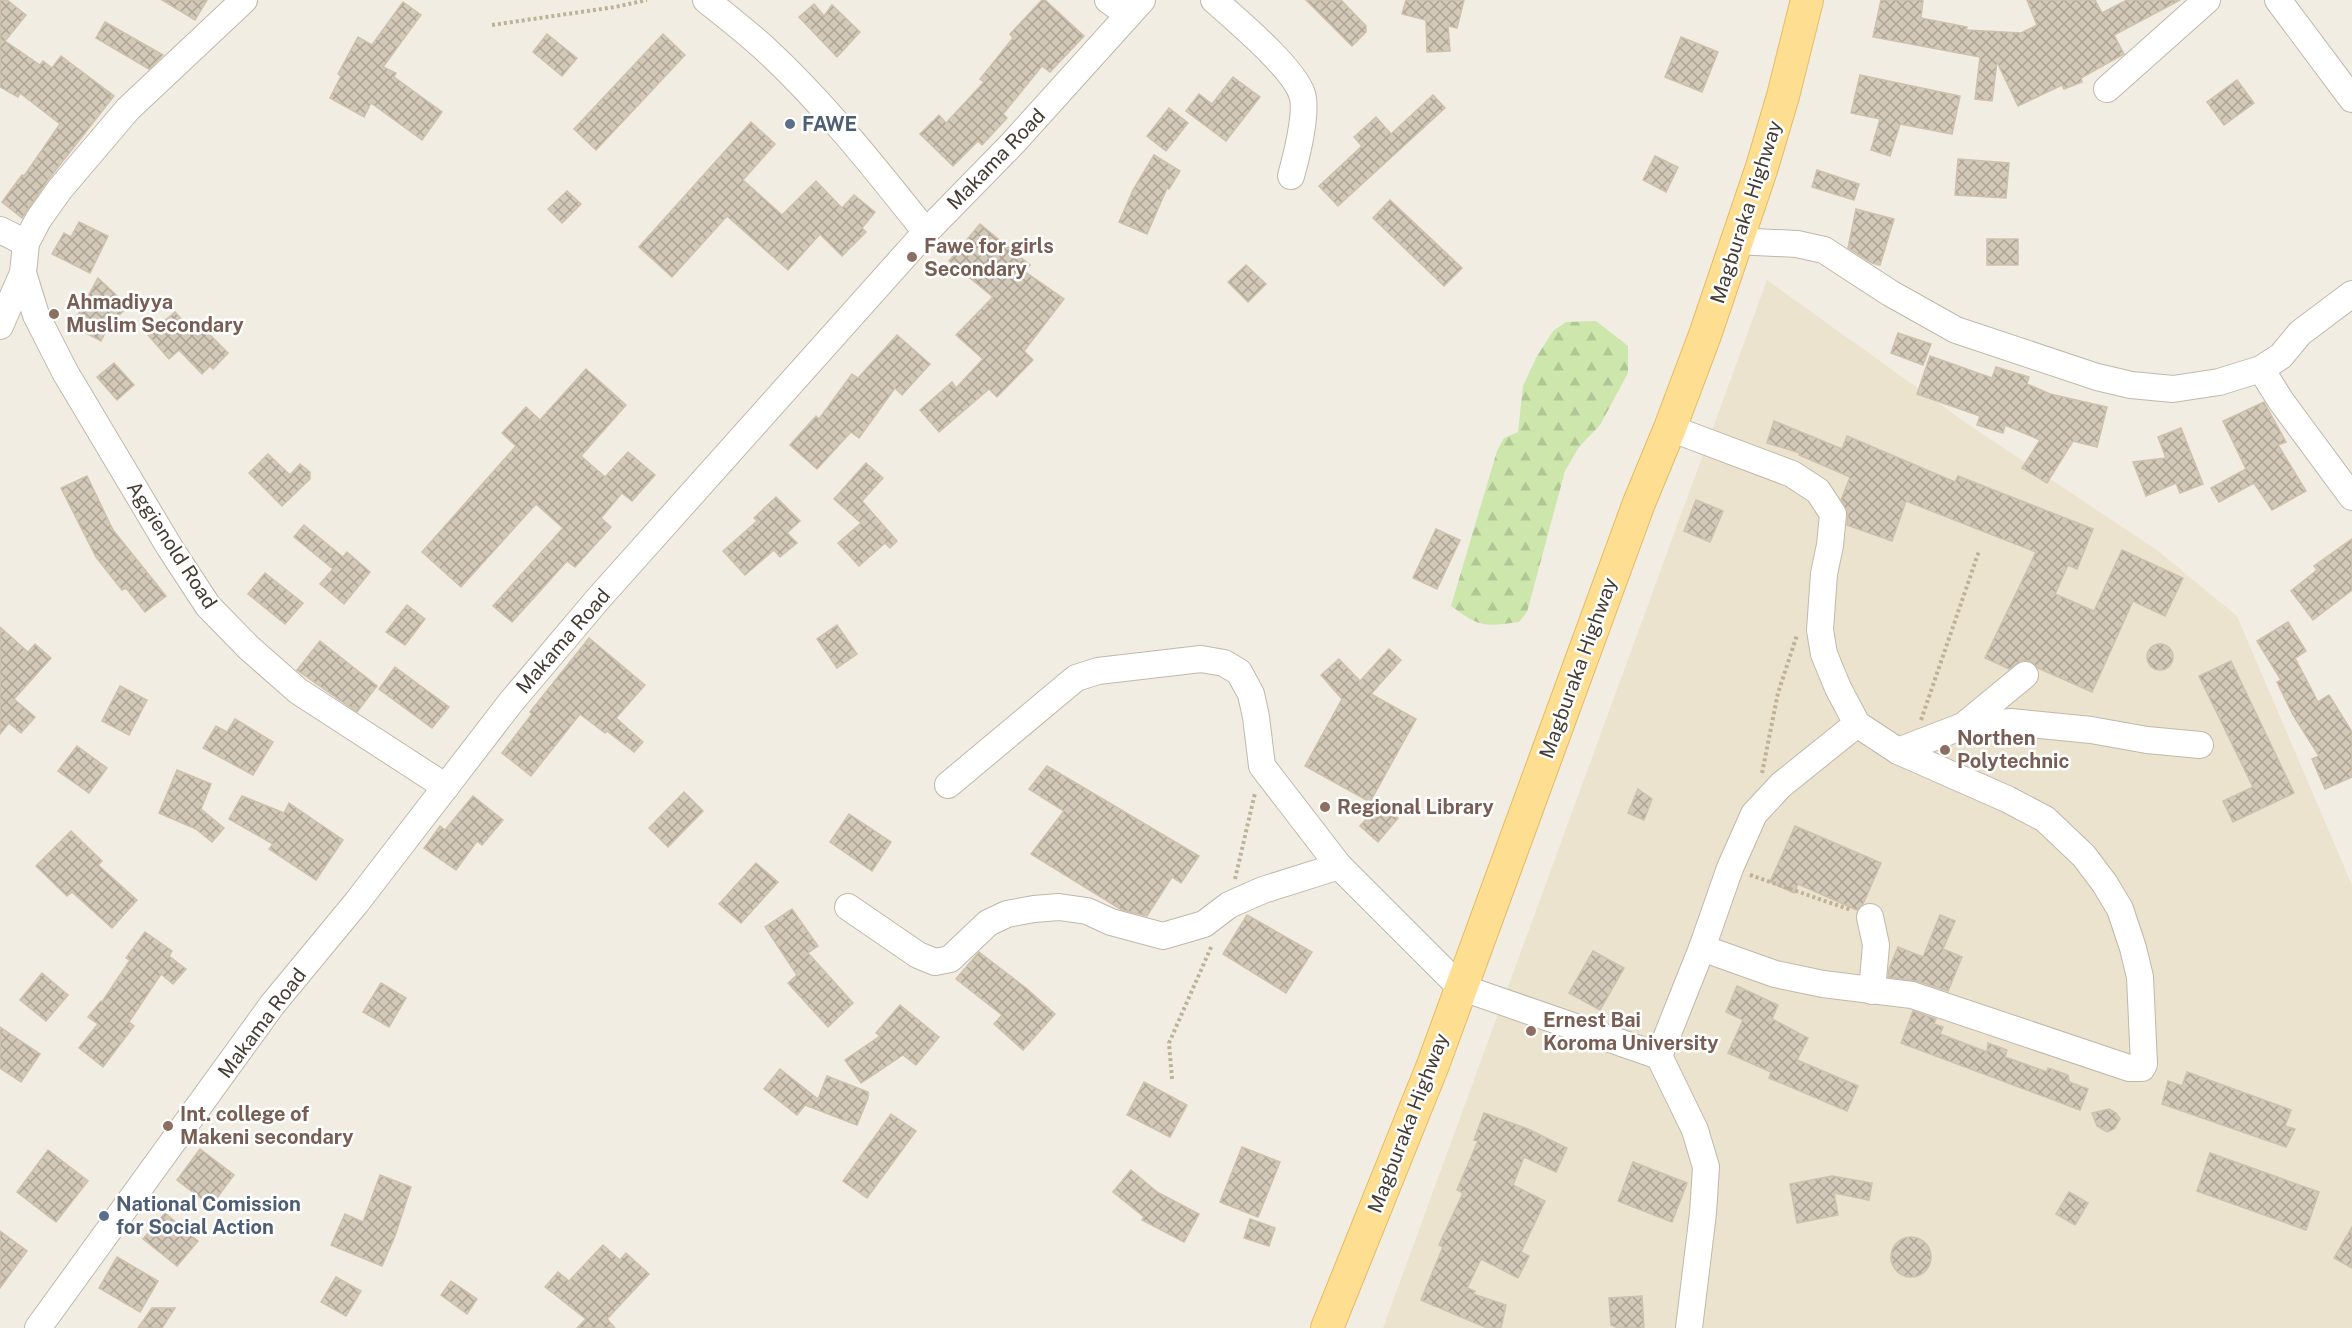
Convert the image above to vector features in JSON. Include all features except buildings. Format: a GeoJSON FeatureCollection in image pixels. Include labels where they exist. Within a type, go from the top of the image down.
{"type":"FeatureCollection","features":[{"type":"Feature","properties":{"kind":"main road","name":"Magburaka Highway"},"geometry":{"type":"LineString","coordinates":[[1327,1328],[1433,1065],[1639,503],[1705,335],[1784,96],[1806,0]]}},
{"type":"Feature","properties":{"kind":"street"},"geometry":{"type":"LineString","coordinates":[[0,230],[26,243],[38,220],[60,189],[128,109],[244,0]]}},
{"type":"Feature","properties":{"kind":"street"},"geometry":{"type":"LineString","coordinates":[[706,0],[762,46],[807,90],[926,232]]}},
{"type":"Feature","properties":{"kind":"street"},"geometry":{"type":"LineString","coordinates":[[1214,0],[1273,55],[1287,70],[1303,95],[1298,150],[1291,176]]}},
{"type":"Feature","properties":{"kind":"street"},"geometry":{"type":"LineString","coordinates":[[2107,89],[2207,0]]}},
{"type":"Feature","properties":{"kind":"street"},"geometry":{"type":"LineString","coordinates":[[2278,0],[2352,99]]}},
{"type":"Feature","properties":{"kind":"street","name":"Makama Road"},"geometry":{"type":"LineString","coordinates":[[38,1328],[272,1005],[357,902],[511,702],[598,599],[926,232],[1013,143],[1126,5]]}},
{"type":"Feature","properties":{"kind":"street"},"geometry":{"type":"LineString","coordinates":[[1736,241],[1797,244],[1824,250],[1890,293],[1956,330],[2131,386],[2173,389],[2219,382],[2261,369],[2281,356],[2300,333],[2352,294]]}},
{"type":"Feature","properties":{"kind":"street","name":"Aggienold Road"},"geometry":{"type":"LineString","coordinates":[[26,243],[23,273],[36,315],[65,372],[170,548],[208,606],[298,691],[446,787]]}},
{"type":"Feature","properties":{"kind":"street"},"geometry":{"type":"LineString","coordinates":[[0,326],[23,273]]}},
{"type":"Feature","properties":{"kind":"street"},"geometry":{"type":"LineString","coordinates":[[2261,369],[2281,401],[2352,497]]}},
{"type":"Feature","properties":{"kind":"street"},"geometry":{"type":"LineString","coordinates":[[1670,428],[1792,474],[1818,491],[1833,514],[1824,574],[1820,630],[1824,654],[1838,688],[1857,724],[2045,819],[2084,856],[2120,909],[2133,948],[2140,977],[2144,1064],[2138,1070],[2129,1068],[1912,995],[1823,984],[1775,974],[1702,948]]}},
{"type":"Feature","properties":{"kind":"street"},"geometry":{"type":"LineString","coordinates":[[948,785],[1076,678],[1098,671],[1201,658],[1224,663],[1239,672],[1251,694],[1262,766],[1339,866],[1460,987],[1659,1056],[1695,1130],[1706,1167],[1703,1213],[1689,1328]]}},
{"type":"Feature","properties":{"kind":"street"},"geometry":{"type":"LineString","coordinates":[[1963,726],[2025,675]]}},
{"type":"Feature","properties":{"kind":"street"},"geometry":{"type":"LineString","coordinates":[[1905,748],[1963,726],[2011,722],[2200,745]]}},
{"type":"Feature","properties":{"kind":"street"},"geometry":{"type":"LineString","coordinates":[[1659,1056],[1702,948],[1730,868],[1754,814],[1781,785],[1857,724]]}},
{"type":"Feature","properties":{"kind":"street"},"geometry":{"type":"LineString","coordinates":[[848,907],[918,956],[935,962],[950,959],[988,923],[1007,914],[1059,907],[1087,911],[1111,922],[1162,936],[1204,924],[1229,905],[1263,890],[1339,866]]}},
{"type":"Feature","properties":{"kind":"street"},"geometry":{"type":"LineString","coordinates":[[1870,917],[1876,945],[1872,991]]}},
{"type":"Feature","properties":{"kind":"path"},"geometry":{"type":"LineString","coordinates":[[492,25],[615,7],[647,0]]}},
{"type":"Feature","properties":{"kind":"path"},"geometry":{"type":"LineString","coordinates":[[1905,748],[1979,551]]}},
{"type":"Feature","properties":{"kind":"path"},"geometry":{"type":"LineString","coordinates":[[1761,777],[1778,693],[1801,627]]}},
{"type":"Feature","properties":{"kind":"path"},"geometry":{"type":"LineString","coordinates":[[1730,868],[1870,917]]}},
{"type":"Feature","properties":{"kind":"shaded area","name":"Northen Polytechnic"},"geometry":{"type":"Polygon","coordinates":[[[1767,280],[1972,427],[2157,550],[2237,616],[2352,885],[2352,1328],[1383,1328],[1767,280]]]}},
{"type":"Feature","properties":{"kind":"green space"},"geometry":{"type":"Polygon","coordinates":[[[1596,321],[1628,346],[1628,373],[1600,425],[1579,447],[1565,471],[1527,612],[1519,622],[1489,625],[1476,622],[1451,606],[1497,451],[1504,438],[1518,432],[1523,386],[1536,358],[1553,331],[1566,322],[1596,321]]]}},
{"type":"Feature","properties":{"kind":"place","name":"FAWE"},"geometry":{"type":"Point","coordinates":[790,124]}},
{"type":"Feature","properties":{"kind":"place","name":"Fawe for girls Secondary"},"geometry":{"type":"Point","coordinates":[912,257]}},
{"type":"Feature","properties":{"kind":"place","name":"Ahmadiyya Muslim Secondary"},"geometry":{"type":"Point","coordinates":[54,314]}},
{"type":"Feature","properties":{"kind":"place","name":"Northen Polytechnic"},"geometry":{"type":"Point","coordinates":[1945,750]}},
{"type":"Feature","properties":{"kind":"place","name":"Regional Library"},"geometry":{"type":"Point","coordinates":[1325,807]}},
{"type":"Feature","properties":{"kind":"place","name":"Ernest Bai Koroma University"},"geometry":{"type":"Point","coordinates":[1531,1031]}},
{"type":"Feature","properties":{"kind":"place","name":"Int. college of Makeni secondary"},"geometry":{"type":"Point","coordinates":[168,1126]}},
{"type":"Feature","properties":{"kind":"place","name":"National Comission for Social Action"},"geometry":{"type":"Point","coordinates":[104,1216]}}]}
